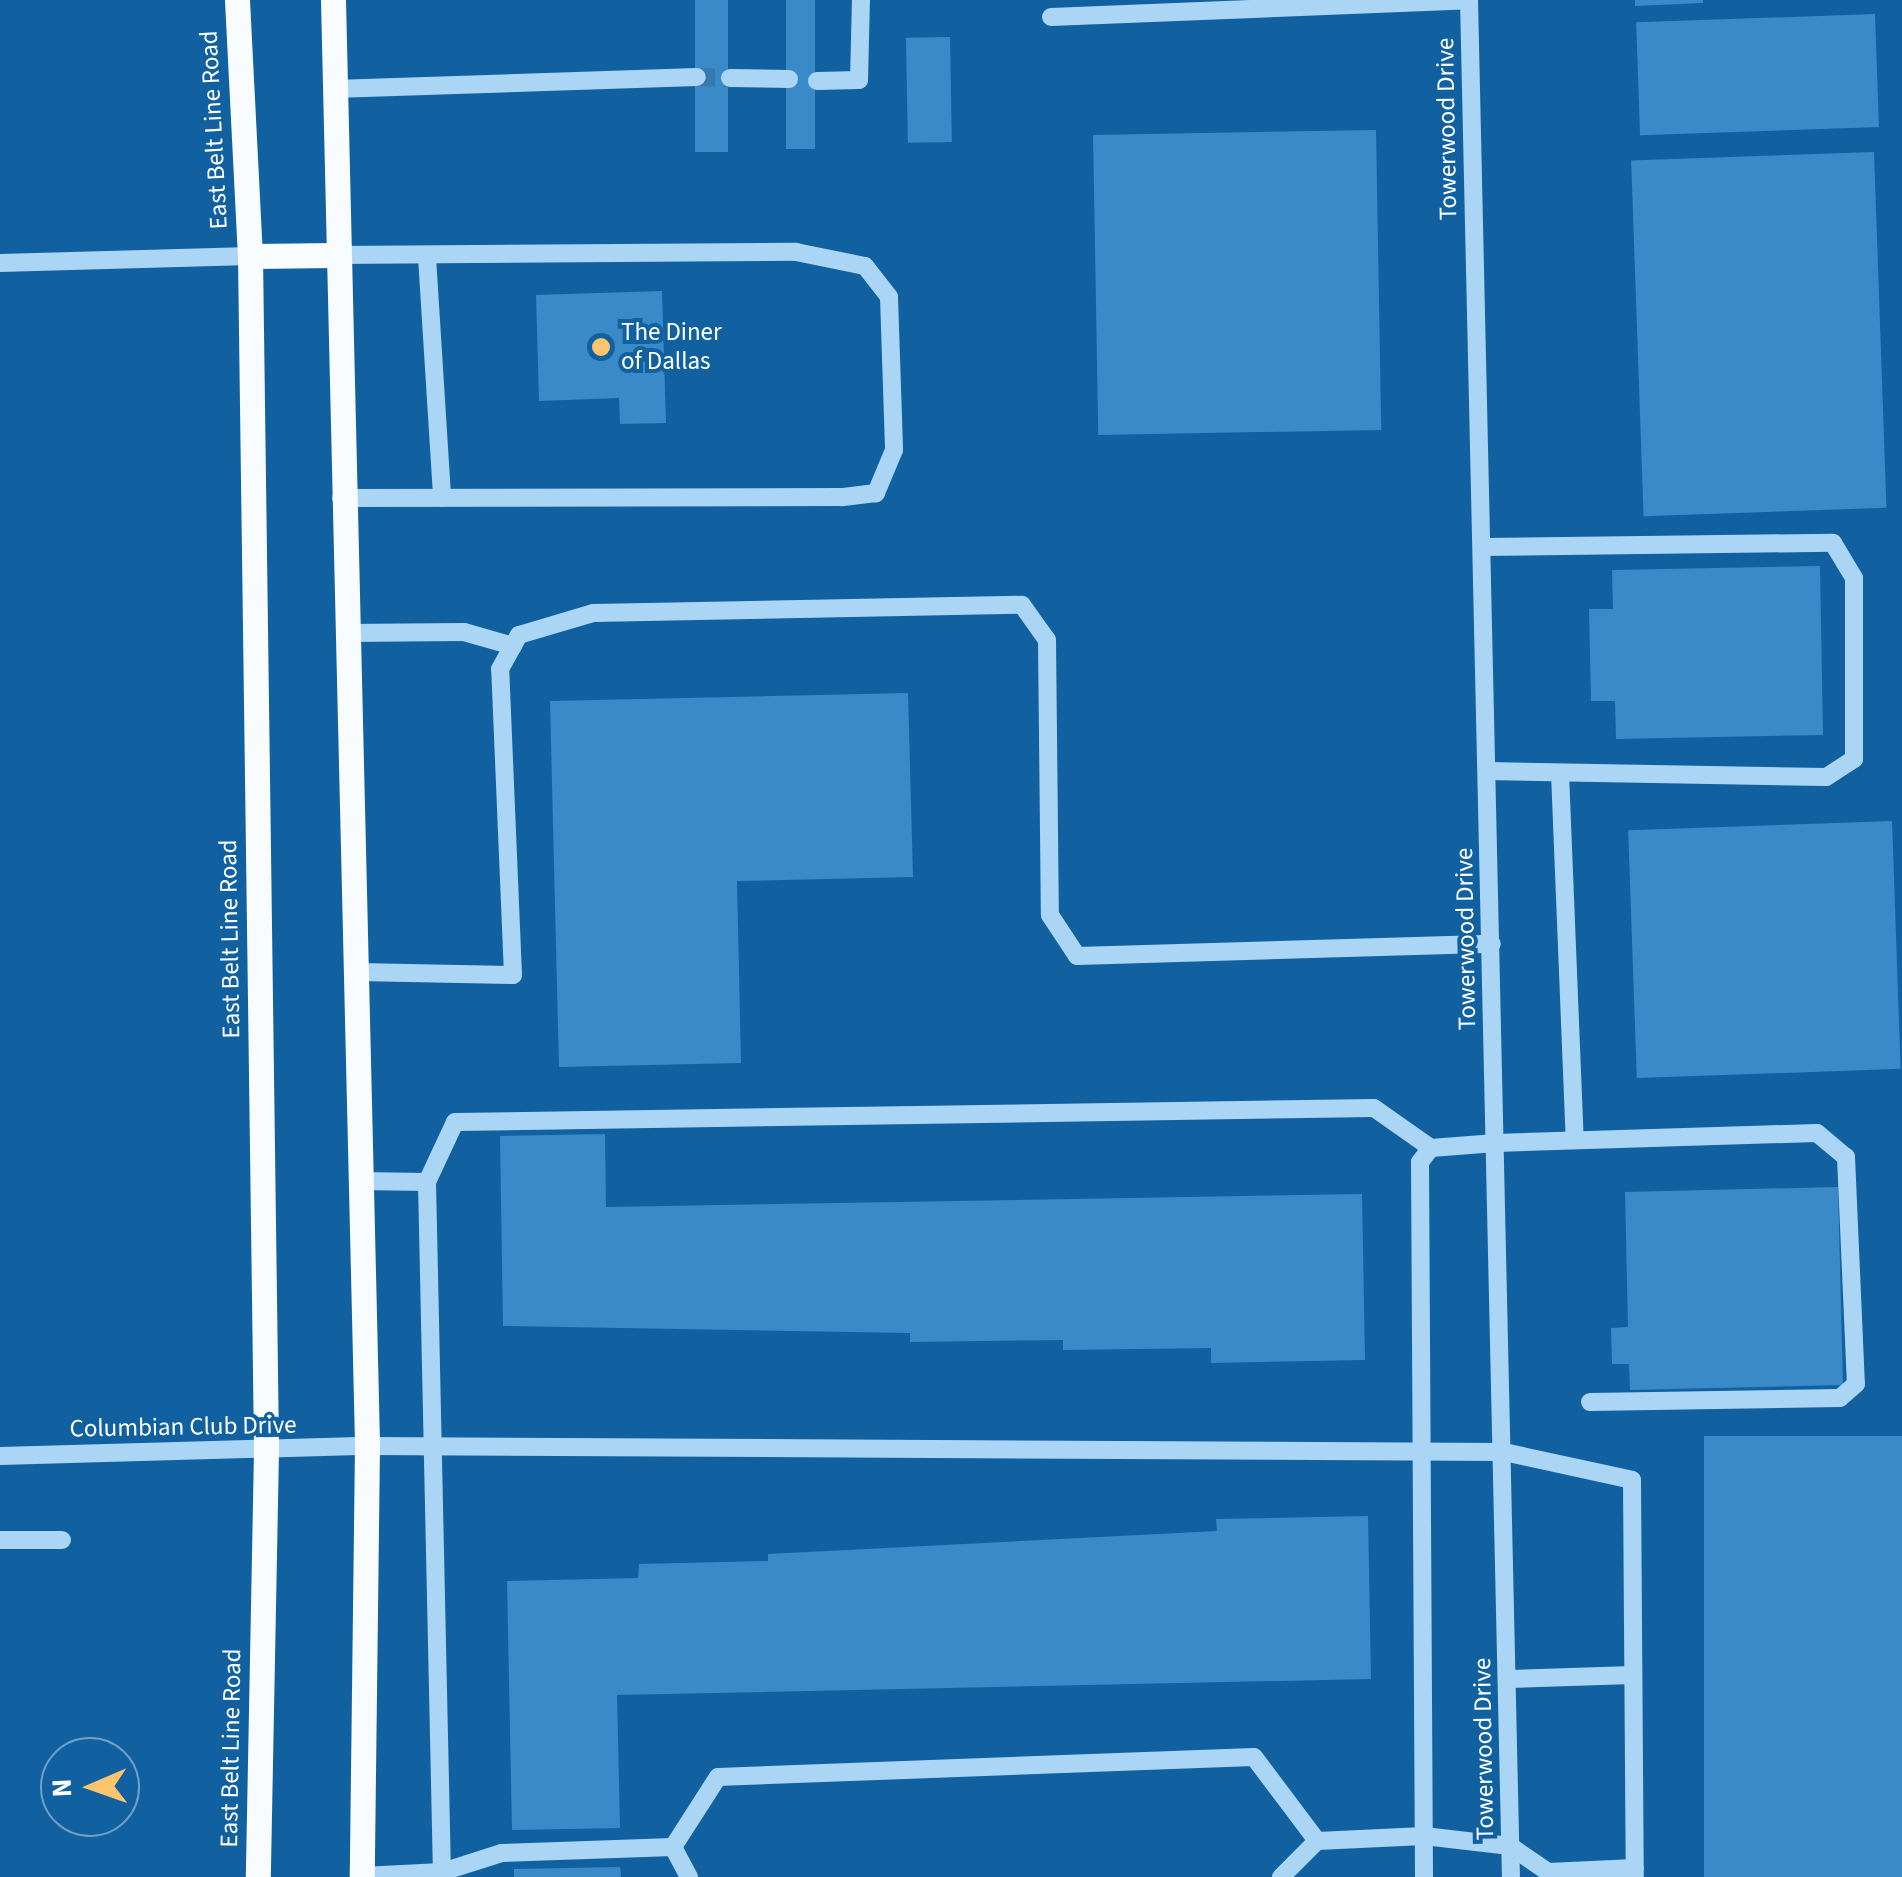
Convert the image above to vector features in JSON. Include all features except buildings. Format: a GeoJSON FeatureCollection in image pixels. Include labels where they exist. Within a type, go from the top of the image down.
{"type":"FeatureCollection","features":[{"type":"Feature","properties":{"kind":"main road","name":"East Belt Line Road"},"geometry":{"type":"LineString","coordinates":[[238,0],[250,256],[266,1450],[258,1877]]}},
{"type":"Feature","properties":{"kind":"main road"},"geometry":{"type":"LineString","coordinates":[[333,0],[335,255],[366,1446],[362,1876]]}},
{"type":"Feature","properties":{"kind":"main road"},"geometry":{"type":"LineString","coordinates":[[250,256],[335,255]]}},
{"type":"Feature","properties":{"kind":"street"},"geometry":{"type":"LineString","coordinates":[[818,80],[860,80],[861,0]]}},
{"type":"Feature","properties":{"kind":"street"},"geometry":{"type":"LineString","coordinates":[[1051,17],[1469,0]]}},
{"type":"Feature","properties":{"kind":"street","name":"Towerwood Drive"},"geometry":{"type":"LineString","coordinates":[[1469,0],[1509,1679],[1510,1877]]}},
{"type":"Feature","properties":{"kind":"street"},"geometry":{"type":"LineString","coordinates":[[334,88],[698,77]]}},
{"type":"Feature","properties":{"kind":"street"},"geometry":{"type":"LineString","coordinates":[[730,78],[789,79]]}},
{"type":"Feature","properties":{"kind":"street"},"geometry":{"type":"LineString","coordinates":[[335,255],[796,252],[865,266],[888,297],[894,450],[876,493],[341,498]]}},
{"type":"Feature","properties":{"kind":"street"},"geometry":{"type":"LineString","coordinates":[[0,263],[250,256]]}},
{"type":"Feature","properties":{"kind":"street"},"geometry":{"type":"LineString","coordinates":[[426,257],[442,498]]}},
{"type":"Feature","properties":{"kind":"street"},"geometry":{"type":"LineString","coordinates":[[1482,547],[1834,543],[1854,578],[1854,758],[1826,777],[1488,772]]}},
{"type":"Feature","properties":{"kind":"street"},"geometry":{"type":"LineString","coordinates":[[356,972],[513,975],[500,670],[519,634],[593,613],[1022,605],[1047,640],[1050,915],[1078,956],[1492,944]]}},
{"type":"Feature","properties":{"kind":"street"},"geometry":{"type":"LineString","coordinates":[[345,633],[464,632],[513,646]]}},
{"type":"Feature","properties":{"kind":"street"},"geometry":{"type":"LineString","coordinates":[[1560,773],[1574,1140]]}},
{"type":"Feature","properties":{"kind":"street"},"geometry":{"type":"LineString","coordinates":[[442,1874],[427,1182],[455,1122],[1374,1108],[1431,1148],[1817,1133],[1846,1157],[1856,1384],[1840,1398],[1590,1402]]}},
{"type":"Feature","properties":{"kind":"street"},"geometry":{"type":"LineString","coordinates":[[1424,1877],[1420,1162],[1431,1148]]}},
{"type":"Feature","properties":{"kind":"street"},"geometry":{"type":"LineString","coordinates":[[359,1182],[427,1182]]}},
{"type":"Feature","properties":{"kind":"street","name":"Columbian Club Drive"},"geometry":{"type":"LineString","coordinates":[[0,1456],[366,1446],[1504,1452],[1632,1480],[1633,1675]]}},
{"type":"Feature","properties":{"kind":"street"},"geometry":{"type":"LineString","coordinates":[[0,1540],[62,1540]]}},
{"type":"Feature","properties":{"kind":"street"},"geometry":{"type":"LineString","coordinates":[[1281,1877],[1317,1841],[1424,1836],[1510,1846],[1548,1872],[1635,1873],[1633,1675],[1509,1679]]}},
{"type":"Feature","properties":{"kind":"street"},"geometry":{"type":"LineString","coordinates":[[674,1847],[718,1777],[1254,1757],[1317,1841]]}},
{"type":"Feature","properties":{"kind":"street"},"geometry":{"type":"LineString","coordinates":[[362,1876],[442,1874],[502,1852],[674,1847]]}},
{"type":"Feature","properties":{"kind":"street"},"geometry":{"type":"LineString","coordinates":[[674,1847],[689,1877]]}},
{"type":"Feature","properties":{"kind":"tunnel"},"geometry":{"type":"LineString","coordinates":[[697,77],[730,78]]}},
{"type":"Feature","properties":{"kind":"place","name":"The Diner of Dallas"},"geometry":{"type":"Point","coordinates":[601,347]}}]}
